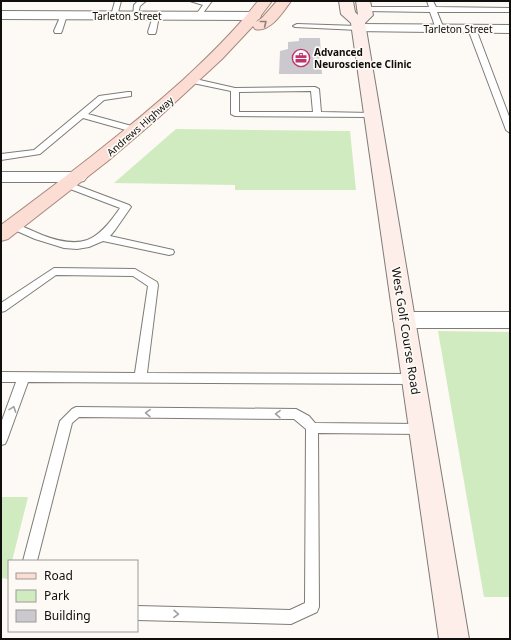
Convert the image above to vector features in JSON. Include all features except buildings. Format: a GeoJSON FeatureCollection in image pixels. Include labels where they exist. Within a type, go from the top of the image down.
{"type":"FeatureCollection","features":[{"type":"Feature","properties":{"kind":"main road","name":"Andrews Highway"},"geometry":{"type":"LineString","coordinates":[[7,230],[73,181],[136,130],[220,52],[266,1]]}},
{"type":"Feature","properties":{"kind":"main road"},"geometry":{"type":"LineString","coordinates":[[220,52],[267,21],[284,1]]}},
{"type":"Feature","properties":{"kind":"main road","name":"West Golf Course Road"},"geometry":{"type":"LineString","coordinates":[[346,1],[348,14],[361,15],[371,115],[454,639]]}},
{"type":"Feature","properties":{"kind":"street","name":"Tarleton Street"},"geometry":{"type":"LineString","coordinates":[[1,15],[254,16]]}},
{"type":"Feature","properties":{"kind":"street","name":"Tarleton Street"},"geometry":{"type":"LineString","coordinates":[[361,15],[440,29],[510,29]]}},
{"type":"Feature","properties":{"kind":"street"},"geometry":{"type":"LineString","coordinates":[[1,177],[73,181]]}},
{"type":"Feature","properties":{"kind":"street"},"geometry":{"type":"LineString","coordinates":[[404,320],[510,320]]}},
{"type":"Feature","properties":{"kind":"lane"},"geometry":{"type":"LineString","coordinates":[[114,16],[118,1]]}},
{"type":"Feature","properties":{"kind":"lane"},"geometry":{"type":"LineString","coordinates":[[135,16],[137,5],[143,1]]}},
{"type":"Feature","properties":{"kind":"lane"},"geometry":{"type":"LineString","coordinates":[[193,1],[208,3],[198,16]]}},
{"type":"Feature","properties":{"kind":"lane"},"geometry":{"type":"LineString","coordinates":[[430,1],[440,29]]}},
{"type":"Feature","properties":{"kind":"lane"},"geometry":{"type":"LineString","coordinates":[[297,26],[361,15],[433,10],[510,10]]}},
{"type":"Feature","properties":{"kind":"lane"},"geometry":{"type":"LineString","coordinates":[[58,31],[64,15]]}},
{"type":"Feature","properties":{"kind":"lane"},"geometry":{"type":"LineString","coordinates":[[152,32],[156,16]]}},
{"type":"Feature","properties":{"kind":"lane"},"geometry":{"type":"LineString","coordinates":[[472,29],[510,130]]}},
{"type":"Feature","properties":{"kind":"lane"},"geometry":{"type":"LineString","coordinates":[[191,80],[235,90],[315,89],[317,114]]}},
{"type":"Feature","properties":{"kind":"lane"},"geometry":{"type":"LineString","coordinates":[[235,90],[235,114],[371,115]]}},
{"type":"Feature","properties":{"kind":"lane"},"geometry":{"type":"LineString","coordinates":[[1,157],[37,152],[102,98],[128,94]]}},
{"type":"Feature","properties":{"kind":"lane"},"geometry":{"type":"LineString","coordinates":[[82,115],[136,130]]}},
{"type":"Feature","properties":{"kind":"lane"},"geometry":{"type":"LineString","coordinates":[[7,230],[46,241],[73,246],[94,242],[101,237],[112,228],[126,207],[73,181]]}},
{"type":"Feature","properties":{"kind":"lane"},"geometry":{"type":"LineString","coordinates":[[101,237],[169,252]]}},
{"type":"Feature","properties":{"kind":"lane"},"geometry":{"type":"LineString","coordinates":[[1,308],[54,271],[135,273],[153,285],[140,378]]}},
{"type":"Feature","properties":{"kind":"lane"},"geometry":{"type":"LineString","coordinates":[[1,377],[413,379]]}},
{"type":"Feature","properties":{"kind":"lane"},"geometry":{"type":"LineString","coordinates":[[1,440],[24,377]]}},
{"type":"Feature","properties":{"kind":"lane"},"geometry":{"type":"LineString","coordinates":[[30,560],[66,421],[76,412],[296,414],[305,420],[312,428],[312,607],[291,617],[138,613]]}},
{"type":"Feature","properties":{"kind":"lane"},"geometry":{"type":"LineString","coordinates":[[312,428],[421,429]]}},
{"type":"Feature","properties":{"kind":"green space"},"geometry":{"type":"Polygon","coordinates":[[[176,129],[350,131],[356,190],[235,190],[235,185],[114,183],[176,129]]]}},
{"type":"Feature","properties":{"kind":"green space"},"geometry":{"type":"Polygon","coordinates":[[[438,331],[510,332],[510,597],[484,597],[438,331]]]}},
{"type":"Feature","properties":{"kind":"green space"},"geometry":{"type":"Polygon","coordinates":[[[1,497],[28,497],[12,560],[8,560],[8,579],[1,578],[1,497]]]}},
{"type":"Feature","properties":{"kind":"place","name":"Advanced Neuroscience Clinic"},"geometry":{"type":"Point","coordinates":[301,58]}}]}
